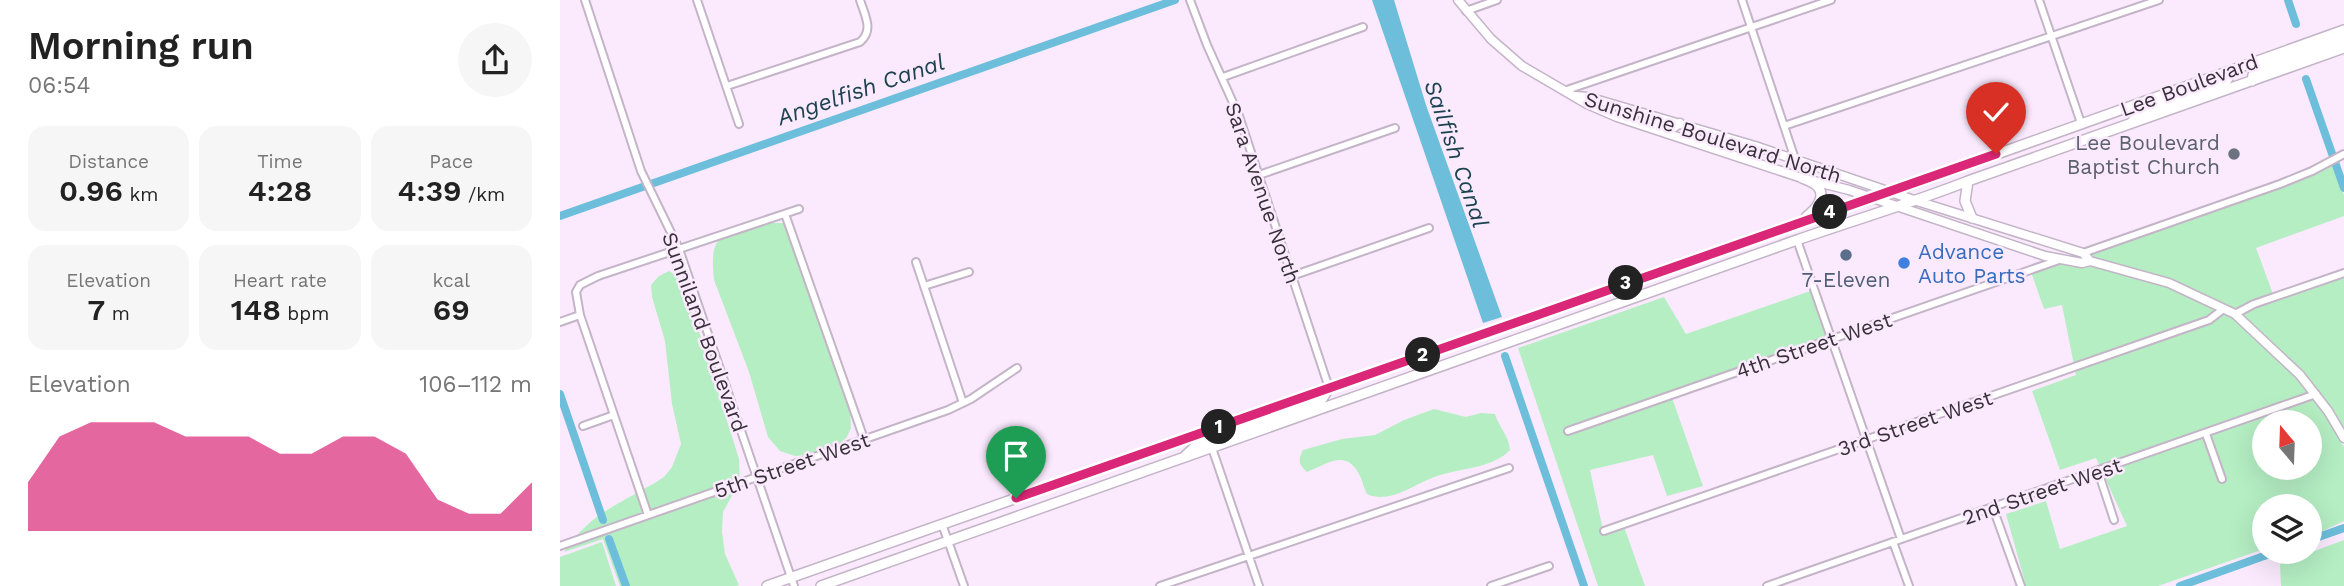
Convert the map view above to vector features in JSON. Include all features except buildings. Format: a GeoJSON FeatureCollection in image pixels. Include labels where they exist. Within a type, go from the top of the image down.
{"type":"FeatureCollection","features":[{"type":"Feature","properties":{"kind":"main road","name":"Lee Boulevard"},"geometry":{"type":"LineString","coordinates":[[767,586],[792,582],[942,524],[1874,198],[2344,30]]}},
{"type":"Feature","properties":{"kind":"main road"},"geometry":{"type":"LineString","coordinates":[[2252,81],[2258,70],[2344,37]]}},
{"type":"Feature","properties":{"kind":"main road","name":"Lee Boulevard"},"geometry":{"type":"LineString","coordinates":[[821,586],[2344,48]]}},
{"type":"Feature","properties":{"kind":"main road"},"geometry":{"type":"LineString","coordinates":[[2130,124],[2142,111],[2227,80],[2232,69]]}},
{"type":"Feature","properties":{"kind":"main road"},"geometry":{"type":"LineString","coordinates":[[1800,222],[1820,201],[1818,187],[1802,178]]}},
{"type":"Feature","properties":{"kind":"main road"},"geometry":{"type":"LineString","coordinates":[[1968,181],[1965,201],[1972,218]]}},
{"type":"Feature","properties":{"kind":"main road"},"geometry":{"type":"LineString","coordinates":[[1184,458],[1199,443],[1322,399],[1329,388]]}},
{"type":"Feature","properties":{"kind":"street","name":"Sunniland Boulevard"},"geometry":{"type":"LineString","coordinates":[[585,0],[641,171],[679,249],[792,582]]}},
{"type":"Feature","properties":{"kind":"street"},"geometry":{"type":"LineString","coordinates":[[697,0],[739,124]]}},
{"type":"Feature","properties":{"kind":"street"},"geometry":{"type":"LineString","coordinates":[[727,86],[860,42],[867,36],[869,28],[860,0]]}},
{"type":"Feature","properties":{"kind":"street","name":"Sara Avenue North"},"geometry":{"type":"LineString","coordinates":[[1190,0],[1239,116],[1329,388]]}},
{"type":"Feature","properties":{"kind":"street","name":"Sunshine Boulevard North"},"geometry":{"type":"LineString","coordinates":[[1458,0],[1479,27],[1507,54],[1537,76],[1587,104],[1617,117],[2060,259],[2082,264],[2090,261],[2169,283],[2235,314],[2286,360],[2316,394],[2344,439]]}},
{"type":"Feature","properties":{"kind":"street"},"geometry":{"type":"LineString","coordinates":[[1465,11],[1497,0]]}},
{"type":"Feature","properties":{"kind":"street"},"geometry":{"type":"LineString","coordinates":[[1742,0],[1795,159]]}},
{"type":"Feature","properties":{"kind":"street"},"geometry":{"type":"LineString","coordinates":[[1564,91],[1831,0]]}},
{"type":"Feature","properties":{"kind":"street"},"geometry":{"type":"LineString","coordinates":[[2039,0],[2081,123]]}},
{"type":"Feature","properties":{"kind":"street"},"geometry":{"type":"LineString","coordinates":[[1784,126],[2159,0]]}},
{"type":"Feature","properties":{"kind":"street"},"geometry":{"type":"LineString","coordinates":[[1223,77],[1363,27]]}},
{"type":"Feature","properties":{"kind":"street","name":"Sunshine Boulevard North"},"geometry":{"type":"LineString","coordinates":[[1574,96],[1588,97],[1795,159],[2083,253]]}},
{"type":"Feature","properties":{"kind":"street"},"geometry":{"type":"LineString","coordinates":[[1617,117],[1629,116],[1672,128],[1680,124],[1687,140]]}},
{"type":"Feature","properties":{"kind":"street"},"geometry":{"type":"LineString","coordinates":[[1259,175],[1395,128]]}},
{"type":"Feature","properties":{"kind":"street"},"geometry":{"type":"LineString","coordinates":[[2090,261],[2083,253],[2280,184],[2344,154]]}},
{"type":"Feature","properties":{"kind":"street"},"geometry":{"type":"LineString","coordinates":[[648,515],[580,315],[576,292],[580,285],[598,276],[799,209]]}},
{"type":"Feature","properties":{"kind":"street"},"geometry":{"type":"LineString","coordinates":[[785,214],[864,439]]}},
{"type":"Feature","properties":{"kind":"street"},"geometry":{"type":"LineString","coordinates":[[1292,276],[1429,228]]}},
{"type":"Feature","properties":{"kind":"street"},"geometry":{"type":"LineString","coordinates":[[1797,240],[1901,539]]}},
{"type":"Feature","properties":{"kind":"street","name":"4th Street West"},"geometry":{"type":"LineString","coordinates":[[1568,431],[2060,259]]}},
{"type":"Feature","properties":{"kind":"street"},"geometry":{"type":"LineString","coordinates":[[916,262],[963,403]]}},
{"type":"Feature","properties":{"kind":"street"},"geometry":{"type":"LineString","coordinates":[[924,286],[969,272]]}},
{"type":"Feature","properties":{"kind":"street"},"geometry":{"type":"LineString","coordinates":[[2235,314],[2254,304],[2344,273]]}},
{"type":"Feature","properties":{"kind":"street","name":"3rd Street West"},"geometry":{"type":"LineString","coordinates":[[1604,531],[2209,320],[2222,310]]}},
{"type":"Feature","properties":{"kind":"street"},"geometry":{"type":"LineString","coordinates":[[560,322],[580,315]]}},
{"type":"Feature","properties":{"kind":"street","name":"5th Street West"},"geometry":{"type":"LineString","coordinates":[[560,546],[963,403],[1017,368]]}},
{"type":"Feature","properties":{"kind":"street","name":"2nd Street West"},"geometry":{"type":"LineString","coordinates":[[1767,586],[2316,394]]}},
{"type":"Feature","properties":{"kind":"street"},"geometry":{"type":"LineString","coordinates":[[583,425],[614,415]]}},
{"type":"Feature","properties":{"kind":"street"},"geometry":{"type":"LineString","coordinates":[[2206,433],[2222,479]]}},
{"type":"Feature","properties":{"kind":"street"},"geometry":{"type":"LineString","coordinates":[[1212,448],[1258,586]]}},
{"type":"Feature","properties":{"kind":"street"},"geometry":{"type":"LineString","coordinates":[[1160,586],[1509,468]]}},
{"type":"Feature","properties":{"kind":"street"},"geometry":{"type":"LineString","coordinates":[[2098,471],[2114,520]]}},
{"type":"Feature","properties":{"kind":"street"},"geometry":{"type":"LineString","coordinates":[[1993,508],[2021,586]]}},
{"type":"Feature","properties":{"kind":"street"},"geometry":{"type":"LineString","coordinates":[[942,524],[964,586]]}},
{"type":"Feature","properties":{"kind":"street"},"geometry":{"type":"LineString","coordinates":[[1893,542],[1909,586]]}},
{"type":"Feature","properties":{"kind":"street"},"geometry":{"type":"LineString","coordinates":[[1491,586],[1549,566]]}},
{"type":"Feature","properties":{"kind":"street"},"geometry":{"type":"LineString","coordinates":[[1793,577],[1796,586]]}},
{"type":"Feature","properties":{"kind":"green space"},"geometry":{"type":"Polygon","coordinates":[[[2333,160],[2344,195],[2344,216],[2256,248],[2273,294],[2344,271],[2344,430],[2303,373],[2237,311],[2170,279],[2093,257],[2087,252],[2333,160]]]}},
{"type":"Feature","properties":{"kind":"green space"},"geometry":{"type":"Polygon","coordinates":[[[759,223],[784,223],[850,409],[851,428],[847,437],[838,445],[815,454],[795,456],[780,451],[768,437],[749,372],[714,280],[713,253],[720,239],[759,223]]]}},
{"type":"Feature","properties":{"kind":"green space"},"geometry":{"type":"Polygon","coordinates":[[[2051,261],[2081,268],[2091,265],[2168,287],[2233,317],[2297,378],[2322,410],[2252,410],[2252,480],[2322,480],[2322,410],[2344,447],[2344,521],[2322,531],[2322,494],[2252,494],[2252,553],[2158,586],[2026,586],[2006,514],[2046,501],[2060,549],[2127,526],[2096,458],[2060,470],[2032,391],[2076,375],[2062,305],[2044,309],[2030,269],[2051,261]]]}},
{"type":"Feature","properties":{"kind":"green space"},"geometry":{"type":"Polygon","coordinates":[[[669,271],[678,277],[699,331],[739,459],[740,481],[723,512],[722,532],[725,554],[739,585],[736,586],[620,586],[603,539],[564,552],[597,517],[664,477],[672,467],[681,444],[672,404],[665,341],[651,285],[659,276],[669,271]]]}},
{"type":"Feature","properties":{"kind":"green space"},"geometry":{"type":"Polygon","coordinates":[[[1816,289],[1832,338],[1671,395],[1703,486],[1667,496],[1653,455],[1590,470],[1603,530],[1623,524],[1645,586],[1598,586],[1518,348],[1664,297],[1686,334],[1816,289]]]}},
{"type":"Feature","properties":{"kind":"green space"},"geometry":{"type":"Polygon","coordinates":[[[1434,409],[1466,417],[1481,413],[1495,414],[1510,450],[1496,460],[1435,477],[1386,497],[1367,494],[1356,469],[1343,460],[1330,462],[1307,472],[1300,464],[1303,450],[1342,439],[1375,435],[1434,409]]]}},
{"type":"Feature","properties":{"kind":"green space"},"geometry":{"type":"Polygon","coordinates":[[[2344,540],[2344,586],[2281,586],[2280,564],[2322,564],[2322,548],[2344,540]]]}},
{"type":"Feature","properties":{"kind":"green space"},"geometry":{"type":"Polygon","coordinates":[[[602,542],[616,586],[560,586],[560,557],[602,542]]]}},
{"type":"Feature","properties":{"kind":"water"},"geometry":{"type":"Polygon","coordinates":[[[1372,0],[1394,0],[1426,105],[1502,317],[1483,323],[1372,0]]]}},
{"type":"Feature","properties":{"kind":"waterway","name":"Angelfish Canal"},"geometry":{"type":"LineString","coordinates":[[560,216],[1175,0]]}},
{"type":"Feature","properties":{"kind":"waterway"},"geometry":{"type":"LineString","coordinates":[[2288,0],[2296,24]]}},
{"type":"Feature","properties":{"kind":"waterway"},"geometry":{"type":"LineString","coordinates":[[2306,79],[2344,188]]}},
{"type":"Feature","properties":{"kind":"waterway","name":"Sailfish Canal"},"geometry":{"type":"LineString","coordinates":[[1505,356],[1584,586]]}},
{"type":"Feature","properties":{"kind":"waterway"},"geometry":{"type":"LineString","coordinates":[[560,394],[603,520]]}},
{"type":"Feature","properties":{"kind":"waterway","name":"Sailfish Canal"},"geometry":{"type":"LineString","coordinates":[[2322,536],[2344,528]]}},
{"type":"Feature","properties":{"kind":"waterway"},"geometry":{"type":"LineString","coordinates":[[609,539],[626,586]]}},
{"type":"Feature","properties":{"kind":"waterway","name":"Sailfish Canal"},"geometry":{"type":"LineString","coordinates":[[2180,586],[2252,560]]}},
{"type":"Feature","properties":{"kind":"place","name":"Lee Boulevard Baptist Church"},"geometry":{"type":"Point","coordinates":[2234,154]}},
{"type":"Feature","properties":{"kind":"place","name":"7-Eleven"},"geometry":{"type":"Point","coordinates":[1846,255]}},
{"type":"Feature","properties":{"kind":"place","name":"Advance Auto Parts"},"geometry":{"type":"Point","coordinates":[1904,263]}},
{"type":"Feature","properties":{"kind":"route"},"geometry":{"type":"LineString","coordinates":[[1016,498],[1996,154]]}}]}
